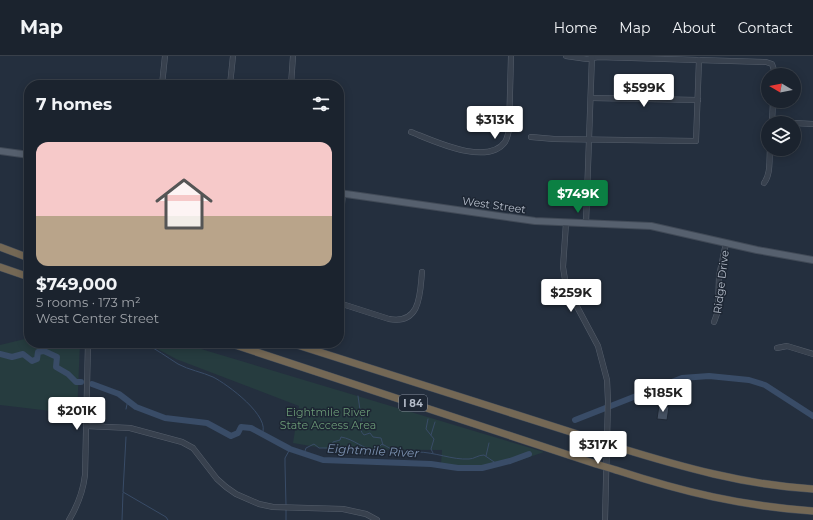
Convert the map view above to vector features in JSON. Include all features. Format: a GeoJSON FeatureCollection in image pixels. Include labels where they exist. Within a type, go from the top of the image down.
{"type":"FeatureCollection","features":[{"type":"Feature","properties":{"kind":"highway"},"geometry":{"type":"LineString","coordinates":[[0,248],[24,257]]}},
{"type":"Feature","properties":{"kind":"highway"},"geometry":{"type":"LineString","coordinates":[[0,267],[24,275]]}},
{"type":"Feature","properties":{"kind":"highway","name":"I 84"},"geometry":{"type":"LineString","coordinates":[[244,348],[596,464],[681,490],[720,500],[777,508],[813,511]]}},
{"type":"Feature","properties":{"kind":"highway","name":"I 84"},"geometry":{"type":"LineString","coordinates":[[307,348],[687,468],[760,484],[813,489]]}},
{"type":"Feature","properties":{"kind":"main road"},"geometry":{"type":"LineString","coordinates":[[0,151],[24,154]]}},
{"type":"Feature","properties":{"kind":"main road","name":"West Street"},"geometry":{"type":"LineString","coordinates":[[344,193],[507,217],[566,223],[651,226],[726,243],[813,260]]}},
{"type":"Feature","properties":{"kind":"street"},"geometry":{"type":"LineString","coordinates":[[162,80],[164,56]]}},
{"type":"Feature","properties":{"kind":"street"},"geometry":{"type":"LineString","coordinates":[[231,80],[233,56]]}},
{"type":"Feature","properties":{"kind":"street"},"geometry":{"type":"LineString","coordinates":[[291,80],[293,56]]}},
{"type":"Feature","properties":{"kind":"street"},"geometry":{"type":"LineString","coordinates":[[410,132],[451,148],[483,153],[491,152],[498,148],[505,142],[509,130],[511,56]]}},
{"type":"Feature","properties":{"kind":"street"},"geometry":{"type":"LineString","coordinates":[[566,56],[587,59],[592,57],[699,60],[736,58],[766,62],[772,64],[773,68]]}},
{"type":"Feature","properties":{"kind":"street"},"geometry":{"type":"LineString","coordinates":[[586,223],[592,98],[592,57]]}},
{"type":"Feature","properties":{"kind":"street"},"geometry":{"type":"LineString","coordinates":[[531,137],[554,139],[696,141],[699,60]]}},
{"type":"Feature","properties":{"kind":"street"},"geometry":{"type":"LineString","coordinates":[[592,98],[698,100]]}},
{"type":"Feature","properties":{"kind":"street"},"geometry":{"type":"LineString","coordinates":[[801,123],[813,124]]}},
{"type":"Feature","properties":{"kind":"street"},"geometry":{"type":"LineString","coordinates":[[764,183],[767,179],[769,156]]}},
{"type":"Feature","properties":{"kind":"street"},"geometry":{"type":"LineString","coordinates":[[566,223],[563,267],[566,286],[598,346],[605,368],[608,401],[605,520]]}},
{"type":"Feature","properties":{"kind":"street","name":"Ridge Drive"},"geometry":{"type":"LineString","coordinates":[[714,322],[718,311],[719,276],[726,243]]}},
{"type":"Feature","properties":{"kind":"street"},"geometry":{"type":"LineString","coordinates":[[344,305],[389,319],[395,320],[405,318],[414,311],[418,305],[422,272]]}},
{"type":"Feature","properties":{"kind":"street"},"geometry":{"type":"LineString","coordinates":[[776,348],[787,346],[813,354]]}},
{"type":"Feature","properties":{"kind":"street"},"geometry":{"type":"LineString","coordinates":[[69,520],[83,491],[85,474],[88,348]]}},
{"type":"Feature","properties":{"kind":"street"},"geometry":{"type":"LineString","coordinates":[[86,426],[130,428],[182,442],[193,448],[217,479],[236,494],[259,504],[286,507],[343,509],[366,514],[377,520]]}},
{"type":"Feature","properties":{"kind":"green space"},"geometry":{"type":"Polygon","coordinates":[[[24,339],[24,348],[80,348],[77,414],[0,405],[0,345],[24,339]]]}},
{"type":"Feature","properties":{"kind":"green space","name":"Eightmile River State Access Area"},"geometry":{"type":"Polygon","coordinates":[[[156,348],[198,348],[544,452],[515,462],[495,465],[441,465],[442,450],[328,449],[293,443],[299,406],[176,359],[156,348]]]}},
{"type":"Feature","properties":{"kind":"building"},"geometry":{"type":"Polygon","coordinates":[[[659,405],[669,407],[667,420],[657,419],[659,405]]]}},
{"type":"Feature","properties":{"kind":"waterway"},"geometry":{"type":"LineString","coordinates":[[153,348],[178,364],[213,377],[228,386],[255,410],[261,419],[263,427],[262,434]]}},
{"type":"Feature","properties":{"kind":"waterway","name":"Eightmile River"},"geometry":{"type":"LineString","coordinates":[[0,354],[12,357],[23,354],[32,361],[37,359],[38,352],[44,351],[57,357],[56,367],[68,374],[76,382],[81,382]]}},
{"type":"Feature","properties":{"kind":"waterway","name":"Eightmile River"},"geometry":{"type":"LineString","coordinates":[[575,420],[682,378],[709,376],[749,380],[765,385],[813,416]]}},
{"type":"Feature","properties":{"kind":"waterway","name":"Eightmile River"},"geometry":{"type":"LineString","coordinates":[[92,384],[119,394],[136,407],[165,418],[207,423],[231,436],[238,433],[241,427],[251,428],[290,449],[323,460],[431,464],[458,468],[482,468],[510,461],[529,454]]}},
{"type":"Feature","properties":{"kind":"waterway"},"geometry":{"type":"LineString","coordinates":[[358,396],[362,416],[360,426],[362,433],[364,435],[370,433],[373,437],[381,438],[383,445]]}},
{"type":"Feature","properties":{"kind":"waterway","name":"Eightmile River"},"geometry":{"type":"LineString","coordinates":[[126,409],[128,400]]}},
{"type":"Feature","properties":{"kind":"waterway"},"geometry":{"type":"LineString","coordinates":[[428,419],[426,429],[434,439],[431,449],[433,453]]}},
{"type":"Feature","properties":{"kind":"waterway"},"geometry":{"type":"LineString","coordinates":[[431,435],[435,422]]}},
{"type":"Feature","properties":{"kind":"waterway"},"geometry":{"type":"LineString","coordinates":[[126,437],[123,492],[166,517],[168,520]]}},
{"type":"Feature","properties":{"kind":"waterway"},"geometry":{"type":"LineString","coordinates":[[304,454],[306,448],[314,444],[319,448],[331,448],[333,442],[340,440],[341,437],[376,450],[382,444],[402,453],[424,452],[463,459],[471,459],[484,455],[497,464]]}},
{"type":"Feature","properties":{"kind":"waterway"},"geometry":{"type":"LineString","coordinates":[[486,456],[489,443]]}},
{"type":"Feature","properties":{"kind":"waterway"},"geometry":{"type":"LineString","coordinates":[[286,505],[285,458],[290,449]]}},
{"type":"Feature","properties":{"kind":"waterway"},"geometry":{"type":"LineString","coordinates":[[122,520],[123,493]]}},
{"type":"Feature","properties":{"kind":"waterway"},"geometry":{"type":"LineString","coordinates":[[286,509],[286,520]]}}]}
